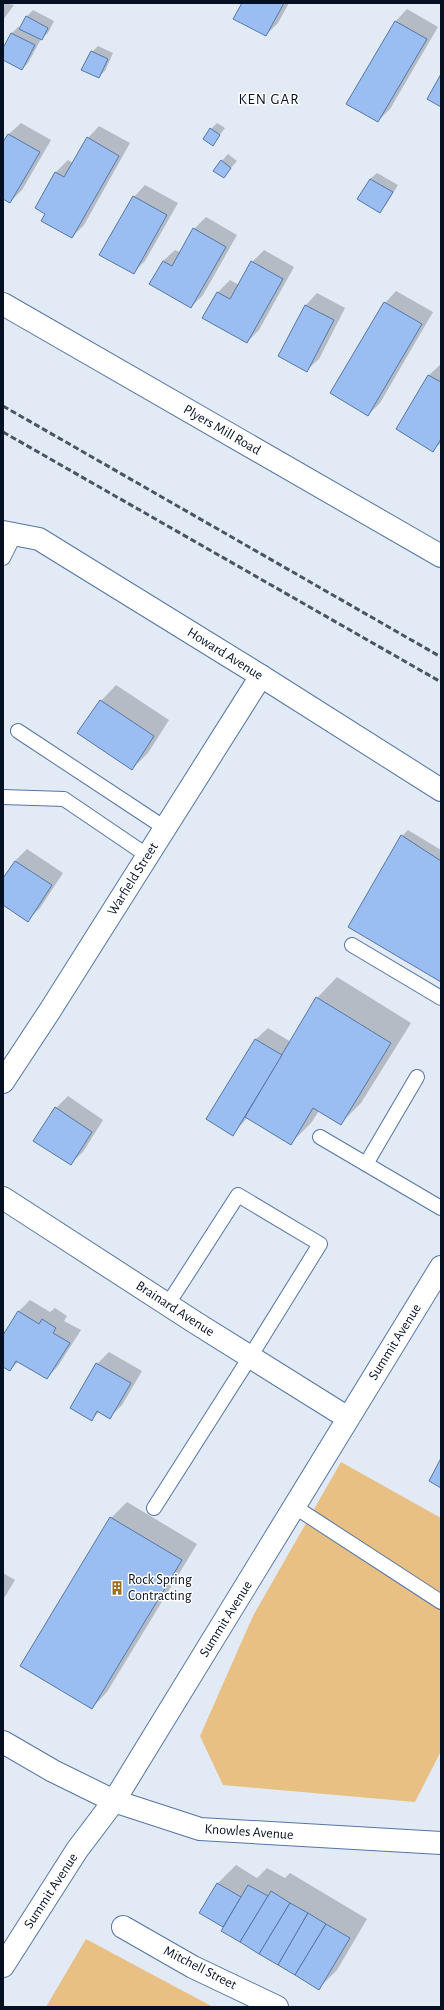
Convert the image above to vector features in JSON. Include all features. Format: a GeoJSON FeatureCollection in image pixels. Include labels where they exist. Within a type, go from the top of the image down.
{"type":"FeatureCollection","features":[{"type":"Feature","properties":{"kind":"street","name":"Plyers Mill Road"},"geometry":{"type":"LineString","coordinates":[[3,304],[441,556]]}},
{"type":"Feature","properties":{"kind":"street","name":"Howard Avenue"},"geometry":{"type":"LineString","coordinates":[[9,533],[39,539],[261,676],[441,790]]}},
{"type":"Feature","properties":{"kind":"street","name":"Warfield Street"},"geometry":{"type":"LineString","coordinates":[[3,1082],[52,1009],[261,676]]}},
{"type":"Feature","properties":{"kind":"street","name":"Brainard Avenue"},"geometry":{"type":"LineString","coordinates":[[3,1198],[250,1357],[348,1418]]}},
{"type":"Feature","properties":{"kind":"street","name":"Summit Avenue"},"geometry":{"type":"LineString","coordinates":[[3,1966],[77,1850],[114,1801],[441,1267]]}},
{"type":"Feature","properties":{"kind":"street","name":"Knowles Avenue"},"geometry":{"type":"LineString","coordinates":[[3,1742],[53,1771],[114,1801],[200,1830],[441,1843]]}},
{"type":"Feature","properties":{"kind":"street","name":"Mitchell Street"},"geometry":{"type":"LineString","coordinates":[[123,1927],[193,1967],[277,2007]]}},
{"type":"Feature","properties":{"kind":"lane"},"geometry":{"type":"LineString","coordinates":[[3,558],[9,533]]}},
{"type":"Feature","properties":{"kind":"lane"},"geometry":{"type":"LineString","coordinates":[[18,731],[165,828]]}},
{"type":"Feature","properties":{"kind":"lane"},"geometry":{"type":"LineString","coordinates":[[3,797],[64,799],[148,856]]}},
{"type":"Feature","properties":{"kind":"lane"},"geometry":{"type":"LineString","coordinates":[[352,945],[441,998]]}},
{"type":"Feature","properties":{"kind":"lane"},"geometry":{"type":"LineString","coordinates":[[366,1164],[417,1077]]}},
{"type":"Feature","properties":{"kind":"lane"},"geometry":{"type":"LineString","coordinates":[[320,1137],[441,1208]]}},
{"type":"Feature","properties":{"kind":"lane"},"geometry":{"type":"LineString","coordinates":[[154,1508],[320,1244],[238,1196],[168,1304]]}},
{"type":"Feature","properties":{"kind":"lane"},"geometry":{"type":"LineString","coordinates":[[295,1507],[441,1602]]}},
{"type":"Feature","properties":{"kind":"shaded area"},"geometry":{"type":"Polygon","coordinates":[[[341,1462],[441,1518],[441,1751],[415,1802],[223,1785],[200,1736],[253,1616],[341,1462]]]}},
{"type":"Feature","properties":{"kind":"shaded area"},"geometry":{"type":"Polygon","coordinates":[[[86,1939],[213,2007],[46,2007],[86,1939]]]}},
{"type":"Feature","properties":{"kind":"building"},"geometry":{"type":"Polygon","coordinates":[[[242,3],[284,3],[266,36],[233,19],[242,3]]]}},
{"type":"Feature","properties":{"kind":"building"},"geometry":{"type":"Polygon","coordinates":[[[26,16],[48,28],[42,40],[19,29],[26,16]]]}},
{"type":"Feature","properties":{"kind":"building"},"geometry":{"type":"Polygon","coordinates":[[[395,21],[427,39],[378,122],[346,104],[395,21]]]}},
{"type":"Feature","properties":{"kind":"building"},"geometry":{"type":"Polygon","coordinates":[[[11,33],[35,45],[22,70],[3,60],[3,48],[11,33]]]}},
{"type":"Feature","properties":{"kind":"building"},"geometry":{"type":"Polygon","coordinates":[[[91,51],[108,59],[99,78],[81,70],[91,51]]]}},
{"type":"Feature","properties":{"kind":"building"},"geometry":{"type":"Polygon","coordinates":[[[441,74],[441,107],[427,99],[441,74]]]}},
{"type":"Feature","properties":{"kind":"building"},"geometry":{"type":"Polygon","coordinates":[[[210,128],[220,135],[213,146],[203,139],[210,128]]]}},
{"type":"Feature","properties":{"kind":"building"},"geometry":{"type":"Polygon","coordinates":[[[8,134],[40,152],[10,203],[3,199],[3,142],[8,134]]]}},
{"type":"Feature","properties":{"kind":"building"},"geometry":{"type":"Polygon","coordinates":[[[87,137],[119,156],[72,238],[41,221],[45,214],[35,208],[55,172],[64,177],[87,137]]]}},
{"type":"Feature","properties":{"kind":"building"},"geometry":{"type":"Polygon","coordinates":[[[221,160],[231,168],[224,178],[213,171],[221,160]]]}},
{"type":"Feature","properties":{"kind":"building"},"geometry":{"type":"Polygon","coordinates":[[[370,179],[393,192],[380,213],[357,199],[370,179]]]}},
{"type":"Feature","properties":{"kind":"building"},"geometry":{"type":"Polygon","coordinates":[[[133,196],[167,215],[134,274],[99,255],[133,196]]]}},
{"type":"Feature","properties":{"kind":"building"},"geometry":{"type":"Polygon","coordinates":[[[193,228],[226,247],[191,308],[149,284],[163,261],[172,266],[193,228]]]}},
{"type":"Feature","properties":{"kind":"building"},"geometry":{"type":"Polygon","coordinates":[[[251,261],[283,279],[247,343],[202,318],[217,292],[230,299],[251,261]]]}},
{"type":"Feature","properties":{"kind":"building"},"geometry":{"type":"Polygon","coordinates":[[[384,302],[422,324],[368,416],[330,393],[384,302]]]}},
{"type":"Feature","properties":{"kind":"building"},"geometry":{"type":"Polygon","coordinates":[[[305,305],[334,320],[307,372],[278,356],[305,305]]]}},
{"type":"Feature","properties":{"kind":"building"},"geometry":{"type":"Polygon","coordinates":[[[428,375],[441,382],[441,439],[433,452],[396,429],[428,375]]]}},
{"type":"Feature","properties":{"kind":"building"},"geometry":{"type":"Polygon","coordinates":[[[100,700],[154,736],[132,770],[77,733],[100,700]]]}},
{"type":"Feature","properties":{"kind":"building"},"geometry":{"type":"Polygon","coordinates":[[[401,835],[441,861],[441,982],[348,927],[401,835]]]}},
{"type":"Feature","properties":{"kind":"building"},"geometry":{"type":"Polygon","coordinates":[[[15,861],[52,885],[28,922],[3,905],[3,878],[15,861]]]}},
{"type":"Feature","properties":{"kind":"building"},"geometry":{"type":"Polygon","coordinates":[[[316,997],[391,1043],[341,1125],[313,1108],[291,1145],[245,1117],[316,997]]]}},
{"type":"Feature","properties":{"kind":"building"},"geometry":{"type":"Polygon","coordinates":[[[255,1039],[282,1055],[233,1136],[206,1119],[255,1039]]]}},
{"type":"Feature","properties":{"kind":"building"},"geometry":{"type":"Polygon","coordinates":[[[55,1107],[92,1132],[71,1165],[33,1141],[55,1107]]]}},
{"type":"Feature","properties":{"kind":"building"},"geometry":{"type":"Polygon","coordinates":[[[18,1311],[39,1324],[42,1319],[56,1328],[53,1333],[70,1343],[47,1379],[16,1361],[10,1371],[3,1367],[3,1335],[18,1311]]]}},
{"type":"Feature","properties":{"kind":"building"},"geometry":{"type":"Polygon","coordinates":[[[96,1363],[131,1383],[110,1419],[97,1411],[92,1421],[70,1408],[96,1363]]]}},
{"type":"Feature","properties":{"kind":"building"},"geometry":{"type":"Polygon","coordinates":[[[441,1458],[441,1488],[429,1481],[441,1458]]]}},
{"type":"Feature","properties":{"kind":"building","name":"Rock Spring Contracting"},"geometry":{"type":"Polygon","coordinates":[[[110,1517],[182,1560],[92,1709],[20,1666],[110,1517]]]}},
{"type":"Feature","properties":{"kind":"building"},"geometry":{"type":"Polygon","coordinates":[[[217,1883],[241,1897],[223,1927],[199,1913],[217,1883]]]}},
{"type":"Feature","properties":{"kind":"building"},"geometry":{"type":"Polygon","coordinates":[[[248,1885],[268,1896],[240,1942],[221,1931],[248,1885]]]}},
{"type":"Feature","properties":{"kind":"building"},"geometry":{"type":"Polygon","coordinates":[[[271,1891],[290,1903],[259,1954],[240,1942],[271,1891]]]}},
{"type":"Feature","properties":{"kind":"building"},"geometry":{"type":"Polygon","coordinates":[[[290,1903],[308,1913],[278,1965],[259,1954],[290,1903]]]}},
{"type":"Feature","properties":{"kind":"building"},"geometry":{"type":"Polygon","coordinates":[[[308,1913],[326,1924],[295,1975],[278,1965],[308,1913]]]}},
{"type":"Feature","properties":{"kind":"building"},"geometry":{"type":"Polygon","coordinates":[[[326,1924],[350,1938],[319,1990],[295,1975],[326,1924]]]}},
{"type":"Feature","properties":{"kind":"railway"},"geometry":{"type":"LineString","coordinates":[[3,406],[441,657]]}},
{"type":"Feature","properties":{"kind":"railway"},"geometry":{"type":"LineString","coordinates":[[3,432],[441,682]]}},
{"type":"Feature","properties":{"kind":"place","name":"Rock Spring Contracting"},"geometry":{"type":"Point","coordinates":[117,1588]}},
{"type":"Feature","properties":{"kind":"district","name":"KEN GAR"},"geometry":{"type":"Point","coordinates":[269,99]}}]}
